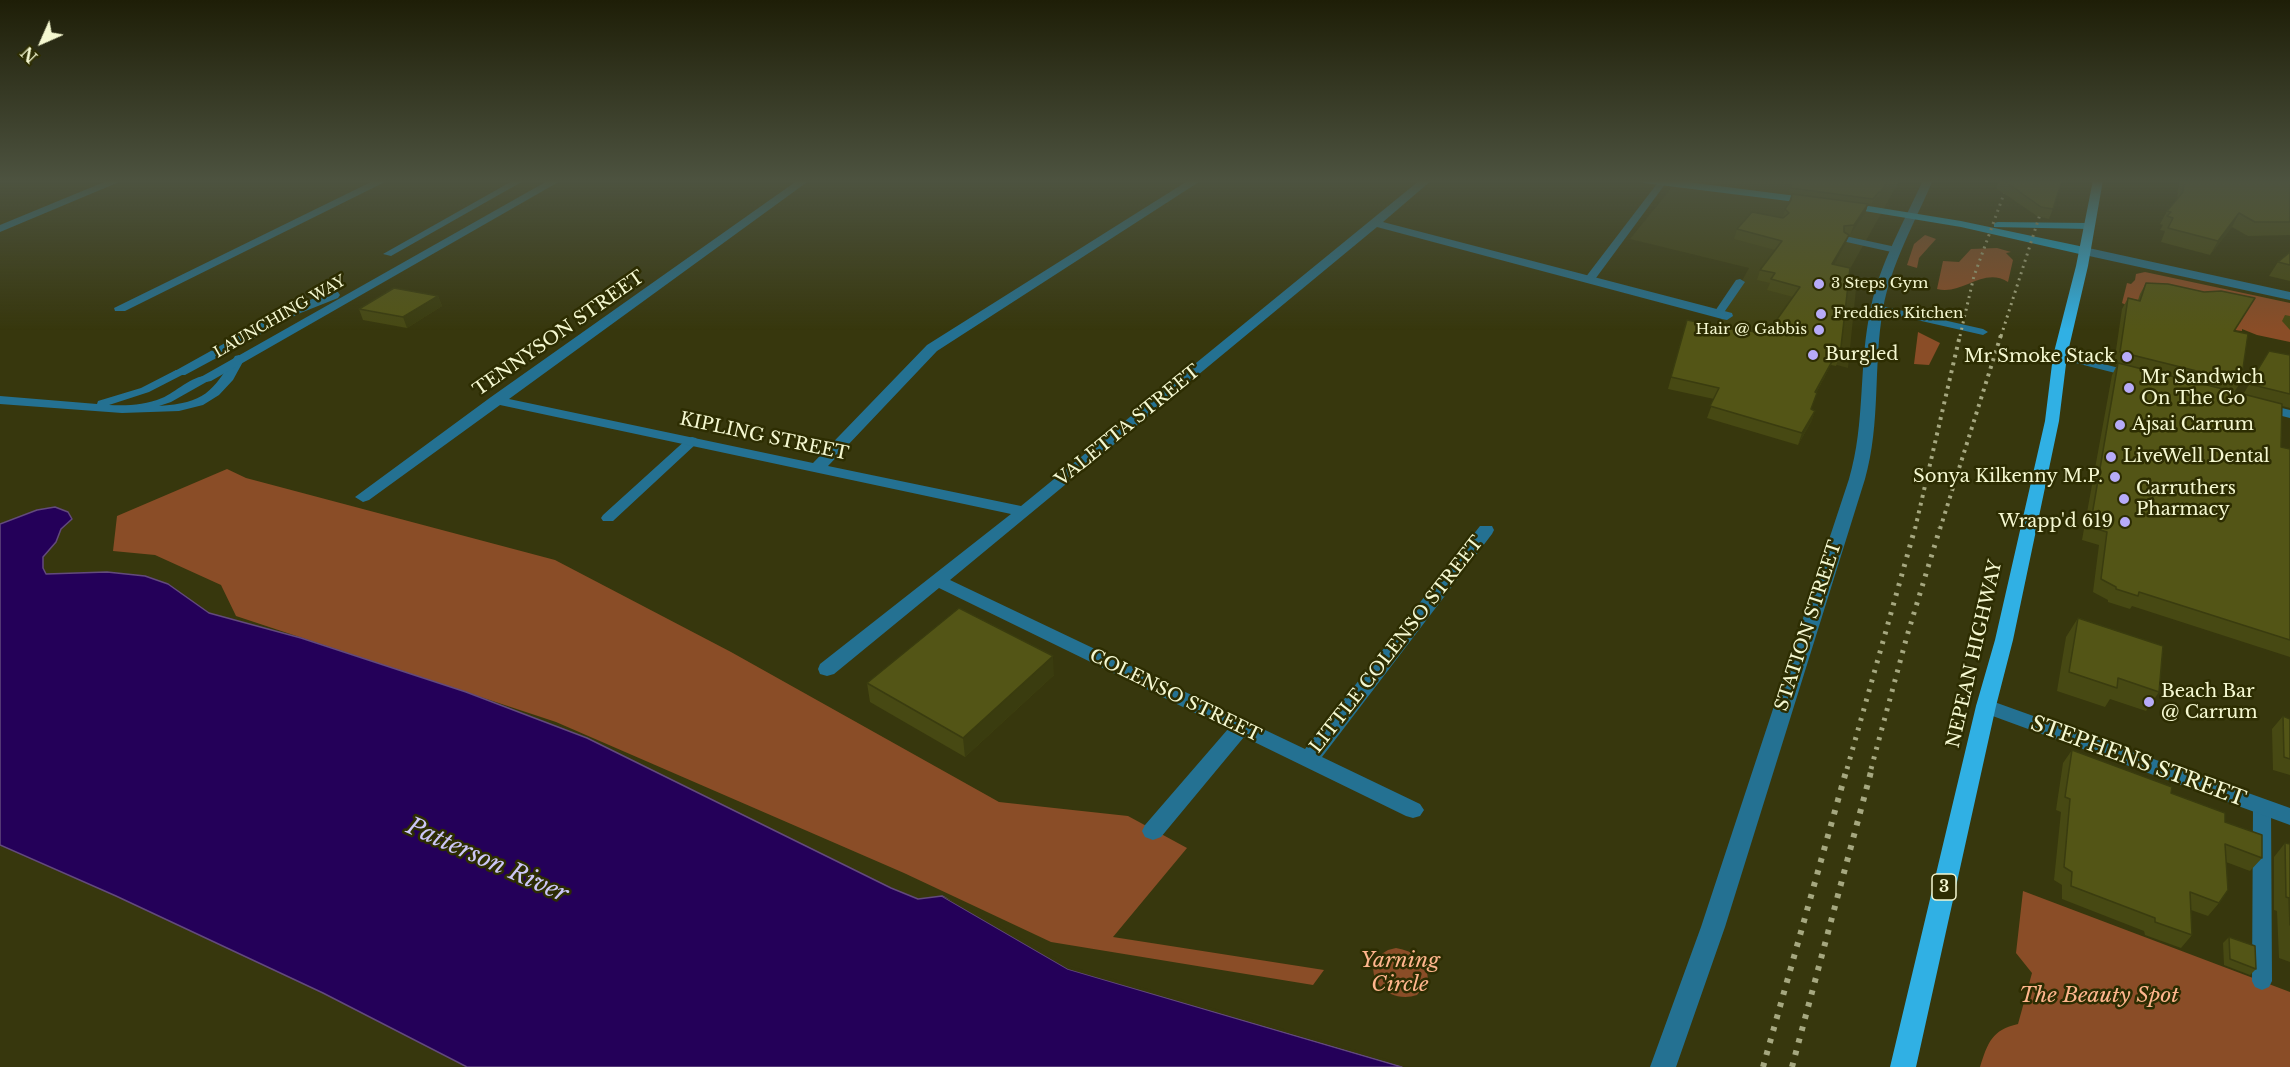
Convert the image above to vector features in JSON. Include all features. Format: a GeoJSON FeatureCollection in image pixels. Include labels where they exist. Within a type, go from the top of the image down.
{"type":"FeatureCollection","features":[{"type":"Feature","properties":{"kind":"highway","name":"NEPEAN HIGHWAY"},"geometry":{"type":"LineString","coordinates":[[1903,1067],[1986,706],[2004,640],[2052,421],[2060,357],[2088,230]]}},
{"type":"Feature","properties":{"kind":"main road"},"geometry":{"type":"LineString","coordinates":[[1988,230],[2085,251]]}},
{"type":"Feature","properties":{"kind":"street"},"geometry":{"type":"LineString","coordinates":[[120,309],[282,230]]}},
{"type":"Feature","properties":{"kind":"street","name":"LAUNCHING WAY"},"geometry":{"type":"LineString","coordinates":[[206,378],[468,230]]}},
{"type":"Feature","properties":{"kind":"street","name":"TENNYSON STREET"},"geometry":{"type":"LineString","coordinates":[[363,497],[735,230]]}},
{"type":"Feature","properties":{"kind":"street"},"geometry":{"type":"LineString","coordinates":[[817,468],[932,348],[1118,230]]}},
{"type":"Feature","properties":{"kind":"street","name":"VALETTA STREET"},"geometry":{"type":"LineString","coordinates":[[827,669],[1024,512],[1367,230]]}},
{"type":"Feature","properties":{"kind":"street"},"geometry":{"type":"LineString","coordinates":[[1401,230],[1723,315]]}},
{"type":"Feature","properties":{"kind":"street","name":"STATION STREET"},"geometry":{"type":"LineString","coordinates":[[1667,1056],[1713,927],[1838,536],[1861,471],[1868,433],[1877,308],[1896,250],[1906,230]]}},
{"type":"Feature","properties":{"kind":"street"},"geometry":{"type":"LineString","coordinates":[[2085,251],[2290,296]]}},
{"type":"Feature","properties":{"kind":"street"},"geometry":{"type":"LineString","coordinates":[[180,372],[293,311],[389,274]]}},
{"type":"Feature","properties":{"kind":"street","name":"KIPLING STREET"},"geometry":{"type":"LineString","coordinates":[[496,400],[1024,512]]}},
{"type":"Feature","properties":{"kind":"street","name":"LITTLE COLENSO STREET"},"geometry":{"type":"LineString","coordinates":[[1308,760],[1486,530]]}},
{"type":"Feature","properties":{"kind":"street","name":"COLENSO STREET"},"geometry":{"type":"LineString","coordinates":[[938,581],[1413,810]]}},
{"type":"Feature","properties":{"kind":"street","name":"STEPHENS STREET"},"geometry":{"type":"LineString","coordinates":[[1986,706],[2290,817]]}},
{"type":"Feature","properties":{"kind":"street"},"geometry":{"type":"LineString","coordinates":[[1153,831],[1241,728]]}},
{"type":"Feature","properties":{"kind":"lane"},"geometry":{"type":"LineString","coordinates":[[389,274],[392,252],[432,230]]}},
{"type":"Feature","properties":{"kind":"lane"},"geometry":{"type":"LineString","coordinates":[[1589,280],[1627,230]]}},
{"type":"Feature","properties":{"kind":"lane"},"geometry":{"type":"LineString","coordinates":[[1845,239],[1896,250]]}},
{"type":"Feature","properties":{"kind":"lane"},"geometry":{"type":"LineString","coordinates":[[1723,315],[1740,282]]}},
{"type":"Feature","properties":{"kind":"lane"},"geometry":{"type":"LineString","coordinates":[[1877,308],[1983,332]]}},
{"type":"Feature","properties":{"kind":"lane"},"geometry":{"type":"LineString","coordinates":[[2060,357],[2147,378]]}},
{"type":"Feature","properties":{"kind":"lane"},"geometry":{"type":"LineString","coordinates":[[116,408],[144,410],[184,407],[214,393],[224,384],[239,358]]}},
{"type":"Feature","properties":{"kind":"lane"},"geometry":{"type":"LineString","coordinates":[[82,405],[139,392],[180,372]]}},
{"type":"Feature","properties":{"kind":"lane","name":"LAUNCHING WAY"},"geometry":{"type":"LineString","coordinates":[[0,400],[139,408],[158,404],[206,378]]}},
{"type":"Feature","properties":{"kind":"lane"},"geometry":{"type":"LineString","coordinates":[[2257,405],[2290,414]]}},
{"type":"Feature","properties":{"kind":"lane"},"geometry":{"type":"LineString","coordinates":[[608,518],[692,441]]}},
{"type":"Feature","properties":{"kind":"lane"},"geometry":{"type":"LineString","coordinates":[[2262,807],[2262,981]]}},
{"type":"Feature","properties":{"kind":"shaded area"},"geometry":{"type":"Polygon","coordinates":[[[1637,230],[1872,230],[1846,276],[1857,279],[1848,368],[1714,332],[1749,268],[1630,239],[1637,230]]]}},
{"type":"Feature","properties":{"kind":"green space"},"geometry":{"type":"Polygon","coordinates":[[[1925,235],[1936,239],[1919,258],[1917,268],[1907,265],[1914,244],[1925,235]]]}},
{"type":"Feature","properties":{"kind":"green space"},"geometry":{"type":"Polygon","coordinates":[[[1997,248],[2011,252],[2006,253],[2013,260],[2008,282],[1990,277],[1955,289],[1937,289],[1943,261],[1959,262],[1971,249],[1997,248]]]}},
{"type":"Feature","properties":{"kind":"green space"},"geometry":{"type":"Polygon","coordinates":[[[2145,272],[2290,303],[2290,342],[2257,335],[2242,329],[2242,331],[2235,330],[2122,303],[2127,283],[2131,284],[2135,280],[2136,274],[2145,272]]]}},
{"type":"Feature","properties":{"kind":"green space"},"geometry":{"type":"Polygon","coordinates":[[[1918,332],[1940,343],[1929,365],[1914,364],[1918,332]]]}},
{"type":"Feature","properties":{"kind":"green space"},"geometry":{"type":"Polygon","coordinates":[[[227,469],[246,478],[555,560],[731,652],[999,802],[1128,816],[1187,848],[1113,937],[1324,970],[1313,985],[1051,942],[904,873],[556,722],[236,616],[221,585],[155,555],[113,551],[117,516],[227,469]]]}},
{"type":"Feature","properties":{"kind":"green space","name":"The Beauty Spot"},"geometry":{"type":"Polygon","coordinates":[[[2023,891],[2290,992],[2290,1067],[1980,1067],[1992,1038],[2002,1030],[2018,1024],[2032,973],[2016,953],[2023,891]]]}},
{"type":"Feature","properties":{"kind":"green space","name":"Yarning Circle"},"geometry":{"type":"Polygon","coordinates":[[[1396,948],[1414,954],[1426,968],[1428,981],[1417,995],[1408,997],[1391,994],[1378,984],[1374,976],[1375,958],[1396,948]]]}},
{"type":"Feature","properties":{"kind":"water","name":"Patterson River"},"geometry":{"type":"Polygon","coordinates":[[[55,507],[68,512],[72,519],[61,529],[56,542],[43,557],[43,568],[46,574],[107,572],[145,576],[168,584],[209,613],[301,638],[466,692],[587,738],[891,888],[918,899],[942,896],[1068,969],[1402,1067],[467,1067],[323,993],[116,896],[0,845],[0,524],[37,510],[55,507]]]}},
{"type":"Feature","properties":{"kind":"pier"},"geometry":{"type":"Polygon","coordinates":[[[942,896],[971,909],[1069,966],[1403,1064],[1405,1067],[1068,969],[942,896]]]}},
{"type":"Feature","properties":{"kind":"building"},"geometry":{"type":"Polygon","coordinates":[[[1740,230],[1844,230],[1849,235],[1832,264],[1850,268],[1840,355],[1836,354],[1815,392],[1817,393],[1811,409],[1815,411],[1802,433],[1710,406],[1719,388],[1671,377],[1687,320],[1766,335],[1800,287],[1771,279],[1775,273],[1760,270],[1782,241],[1740,230]]]}},
{"type":"Feature","properties":{"kind":"building"},"geometry":{"type":"Polygon","coordinates":[[[2175,230],[2226,230],[2218,241],[2175,230]]]}},
{"type":"Feature","properties":{"kind":"building"},"geometry":{"type":"Polygon","coordinates":[[[2290,252],[2290,265],[2278,262],[2290,252]]]}},
{"type":"Feature","properties":{"kind":"building"},"geometry":{"type":"Polygon","coordinates":[[[2146,283],[2168,284],[2204,292],[2221,291],[2255,298],[2234,331],[2248,334],[2241,382],[2120,352],[2128,298],[2140,301],[2146,283]]]}},
{"type":"Feature","properties":{"kind":"building"},"geometry":{"type":"Polygon","coordinates":[[[394,288],[438,296],[403,317],[359,309],[394,288]]]}},
{"type":"Feature","properties":{"kind":"building"},"geometry":{"type":"Polygon","coordinates":[[[2269,351],[2290,355],[2290,394],[2249,384],[2269,351]]]}},
{"type":"Feature","properties":{"kind":"building"},"geometry":{"type":"Polygon","coordinates":[[[2118,363],[2239,393],[2238,403],[2243,394],[2282,404],[2281,447],[2290,449],[2290,640],[2139,592],[2138,596],[2116,589],[2101,579],[2107,532],[2090,527],[2118,363]]]}},
{"type":"Feature","properties":{"kind":"building"},"geometry":{"type":"Polygon","coordinates":[[[959,608],[1053,656],[963,738],[867,683],[959,608]]]}},
{"type":"Feature","properties":{"kind":"building"},"geometry":{"type":"Polygon","coordinates":[[[2078,618],[2163,646],[2159,692],[2118,678],[2117,688],[2069,672],[2078,618]]]}},
{"type":"Feature","properties":{"kind":"building"},"geometry":{"type":"Polygon","coordinates":[[[2283,716],[2290,719],[2290,759],[2284,757],[2283,716]]]}},
{"type":"Feature","properties":{"kind":"building"},"geometry":{"type":"Polygon","coordinates":[[[2072,750],[2172,787],[2171,793],[2225,813],[2225,822],[2262,835],[2262,858],[2225,844],[2228,890],[2219,903],[2190,892],[2192,935],[2155,922],[2155,918],[2071,886],[2072,872],[2064,867],[2070,799],[2065,797],[2072,750]]]}},
{"type":"Feature","properties":{"kind":"building"},"geometry":{"type":"Polygon","coordinates":[[[2285,843],[2290,844],[2290,925],[2289,898],[2286,897],[2285,843]]]}},
{"type":"Feature","properties":{"kind":"building"},"geometry":{"type":"Polygon","coordinates":[[[2229,937],[2255,946],[2256,969],[2230,959],[2229,937]]]}},
{"type":"Feature","properties":{"kind":"railway"},"geometry":{"type":"LineString","coordinates":[[1960,336],[1974,276],[1991,230]]}},
{"type":"Feature","properties":{"kind":"railway"},"geometry":{"type":"LineString","coordinates":[[2001,336],[2035,230]]}},
{"type":"Feature","properties":{"kind":"railway"},"geometry":{"type":"LineString","coordinates":[[1915,529],[1960,335]]}},
{"type":"Feature","properties":{"kind":"railway"},"geometry":{"type":"LineString","coordinates":[[1940,529],[2001,335]]}},
{"type":"Feature","properties":{"kind":"railway"},"geometry":{"type":"LineString","coordinates":[[1847,769],[1915,528]]}},
{"type":"Feature","properties":{"kind":"railway"},"geometry":{"type":"LineString","coordinates":[[1871,769],[1907,636],[1940,528]]}},
{"type":"Feature","properties":{"kind":"railway"},"geometry":{"type":"LineString","coordinates":[[1763,1067],[1847,768]]}},
{"type":"Feature","properties":{"kind":"railway"},"geometry":{"type":"LineString","coordinates":[[1792,1067],[1872,768]]}},
{"type":"Feature","properties":{"kind":"place","name":"3 Steps Gym"},"geometry":{"type":"Point","coordinates":[1819,284]}},
{"type":"Feature","properties":{"kind":"place","name":"Freddies Kitchen"},"geometry":{"type":"Point","coordinates":[1821,314]}},
{"type":"Feature","properties":{"kind":"place","name":"Hair @ Gabbis"},"geometry":{"type":"Point","coordinates":[1819,330]}},
{"type":"Feature","properties":{"kind":"place","name":"Burgled"},"geometry":{"type":"Point","coordinates":[1813,355]}},
{"type":"Feature","properties":{"kind":"place","name":"Mr Smoke Stack"},"geometry":{"type":"Point","coordinates":[2127,357]}},
{"type":"Feature","properties":{"kind":"place","name":"Mr Sandwich On The Go"},"geometry":{"type":"Point","coordinates":[2129,388]}},
{"type":"Feature","properties":{"kind":"place","name":"Ajsai Carrum"},"geometry":{"type":"Point","coordinates":[2120,425]}},
{"type":"Feature","properties":{"kind":"place","name":"LiveWell Dental"},"geometry":{"type":"Point","coordinates":[2111,457]}},
{"type":"Feature","properties":{"kind":"place","name":"Sonya Kilkenny M.P."},"geometry":{"type":"Point","coordinates":[2115,477]}},
{"type":"Feature","properties":{"kind":"place","name":"Carruthers Pharmacy"},"geometry":{"type":"Point","coordinates":[2124,499]}},
{"type":"Feature","properties":{"kind":"place","name":"Wrapp'd 619"},"geometry":{"type":"Point","coordinates":[2125,522]}},
{"type":"Feature","properties":{"kind":"place","name":"Beach Bar @ Carrum"},"geometry":{"type":"Point","coordinates":[2149,702]}}]}
